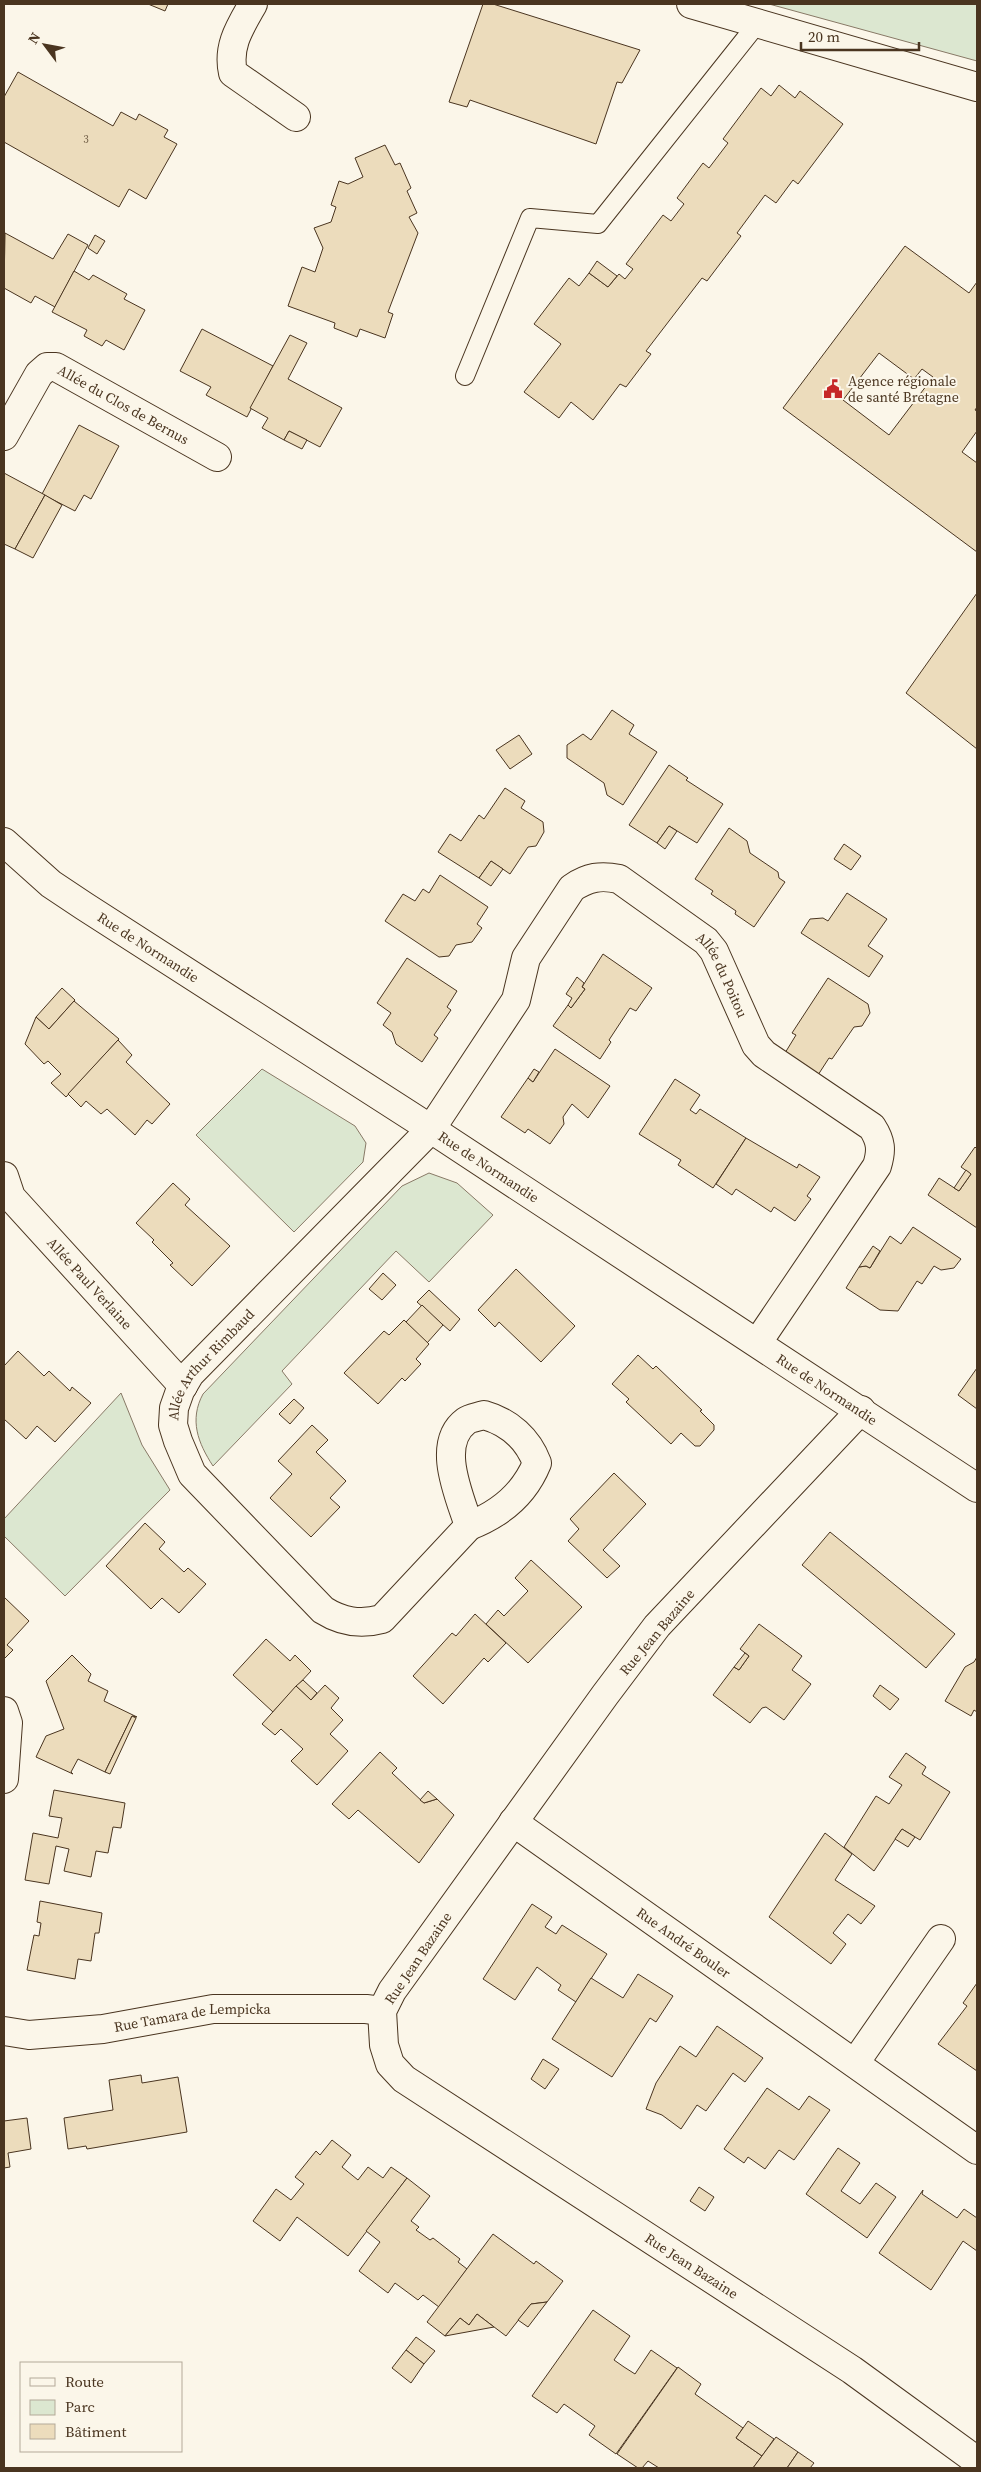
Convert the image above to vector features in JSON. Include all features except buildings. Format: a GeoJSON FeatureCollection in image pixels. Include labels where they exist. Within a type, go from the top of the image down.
{"type":"FeatureCollection","features":[{"type":"Feature","properties":{"kind":"street"},"geometry":{"type":"LineString","coordinates":[[253,4],[232,44],[230,59],[233,73],[296,116]]}},
{"type":"Feature","properties":{"kind":"street"},"geometry":{"type":"LineString","coordinates":[[691,4],[977,87]]}},
{"type":"Feature","properties":{"kind":"street","name":"Allée du Clos de Bernus"},"geometry":{"type":"LineString","coordinates":[[4,436],[38,374],[47,367],[56,368],[216,456]]}},
{"type":"Feature","properties":{"kind":"street","name":"Rue de Normandie"},"geometry":{"type":"LineString","coordinates":[[4,842],[59,890],[758,1342],[977,1488]]}},
{"type":"Feature","properties":{"kind":"street","name":"Allée du Poitou"},"geometry":{"type":"LineString","coordinates":[[431,1129],[516,1000],[526,958],[572,888],[582,881],[594,877],[619,879],[706,941],[714,951],[756,1044],[764,1054],[872,1127],[881,1144],[881,1154],[877,1166],[758,1342]]}},
{"type":"Feature","properties":{"kind":"street","name":"Allée Arthur Rimbaud"},"geometry":{"type":"LineString","coordinates":[[431,1129],[190,1374],[182,1386],[174,1408],[173,1425],[192,1474],[323,1610],[336,1618],[367,1623],[382,1619],[469,1526]]}},
{"type":"Feature","properties":{"kind":"street","name":"Allée Paul Verlaine"},"geometry":{"type":"LineString","coordinates":[[4,1176],[11,1198],[182,1386]]}},
{"type":"Feature","properties":{"kind":"street","name":"Rue Jean Bazaine"},"geometry":{"type":"LineString","coordinates":[[861,1410],[657,1626],[605,1694],[392,1991],[382,2012],[384,2045],[390,2064],[404,2079],[852,2370],[977,2461]]}},
{"type":"Feature","properties":{"kind":"street"},"geometry":{"type":"LineString","coordinates":[[4,1711],[8,1723],[4,1779]]}},
{"type":"Feature","properties":{"kind":"street","name":"Rue André Bouler"},"geometry":{"type":"LineString","coordinates":[[513,1822],[977,2150]]}},
{"type":"Feature","properties":{"kind":"street"},"geometry":{"type":"LineString","coordinates":[[855,2063],[941,1939]]}},
{"type":"Feature","properties":{"kind":"street","name":"Rue Tamara de Lempicka"},"geometry":{"type":"LineString","coordinates":[[4,2031],[29,2036],[104,2030],[212,2009],[366,2009],[382,2012]]}},
{"type":"Feature","properties":{"kind":"lane"},"geometry":{"type":"LineString","coordinates":[[466,376],[530,218],[598,224],[756,24]]}},
{"type":"Feature","properties":{"kind":"green space"},"geometry":{"type":"Polygon","coordinates":[[[769,4],[977,4],[977,61],[769,4]]]}},
{"type":"Feature","properties":{"kind":"green space"},"geometry":{"type":"Polygon","coordinates":[[[262,1069],[355,1126],[366,1143],[363,1162],[294,1232],[196,1135],[262,1069]]]}},
{"type":"Feature","properties":{"kind":"green space"},"geometry":{"type":"Polygon","coordinates":[[[429,1173],[457,1183],[493,1215],[429,1282],[396,1251],[282,1371],[292,1384],[213,1466],[203,1449],[197,1431],[197,1413],[203,1394],[402,1186],[429,1173]]]}},
{"type":"Feature","properties":{"kind":"green space"},"geometry":{"type":"Polygon","coordinates":[[[121,1393],[142,1445],[170,1490],[65,1596],[4,1536],[4,1519],[121,1393]]]}},
{"type":"Feature","properties":{"kind":"place","name":"Agence régionale de santé Bretagne"},"geometry":{"type":"Point","coordinates":[833,389]}}]}
